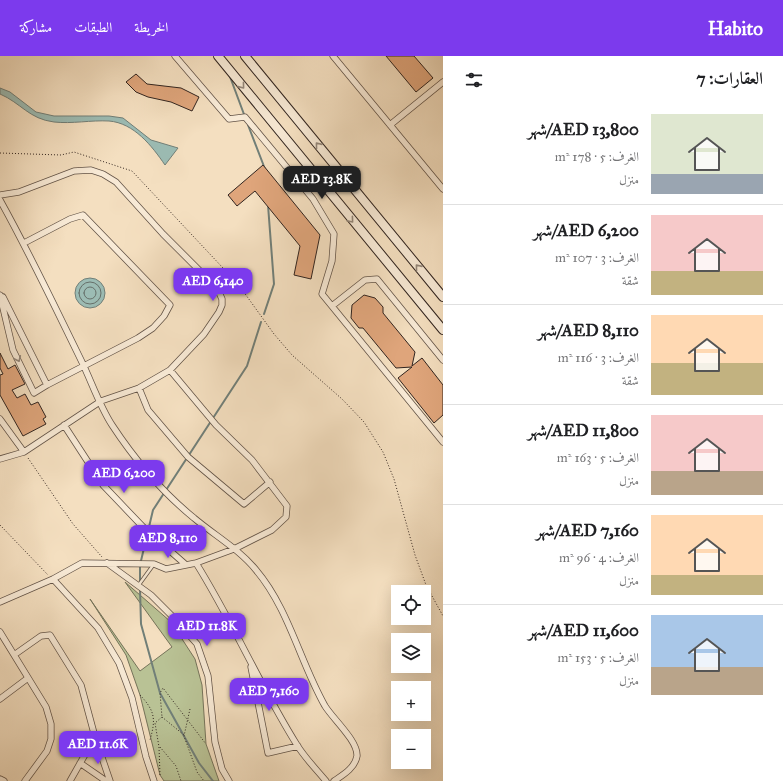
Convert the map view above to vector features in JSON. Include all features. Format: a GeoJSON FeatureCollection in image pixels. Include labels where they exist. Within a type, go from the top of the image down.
{"type":"FeatureCollection","features":[{"type":"Feature","properties":{"kind":"main road"},"geometry":{"type":"LineString","coordinates":[[218,56],[443,330]]}},
{"type":"Feature","properties":{"kind":"main road"},"geometry":{"type":"LineString","coordinates":[[245,56],[443,297]]}},
{"type":"Feature","properties":{"kind":"street"},"geometry":{"type":"LineString","coordinates":[[175,56],[229,120],[245,117],[313,199],[334,234],[332,261],[322,294],[443,442]]}},
{"type":"Feature","properties":{"kind":"street"},"geometry":{"type":"LineString","coordinates":[[333,56],[443,189]]}},
{"type":"Feature","properties":{"kind":"street"},"geometry":{"type":"LineString","coordinates":[[390,125],[443,82]]}},
{"type":"Feature","properties":{"kind":"street"},"geometry":{"type":"LineString","coordinates":[[0,195],[19,192],[74,171],[91,170],[103,174],[116,182],[163,234],[217,288],[222,299],[222,305],[219,312],[204,334],[170,370],[138,388],[101,401],[24,452],[0,459]]}},
{"type":"Feature","properties":{"kind":"street"},"geometry":{"type":"LineString","coordinates":[[0,200],[24,243],[111,423],[133,456],[158,485],[193,517],[234,549],[256,570],[275,598],[326,707],[355,746],[357,756],[354,765],[334,781]]}},
{"type":"Feature","properties":{"kind":"street"},"geometry":{"type":"LineString","coordinates":[[0,295],[13,350],[34,393],[46,385],[138,338],[153,328],[164,316],[170,305],[83,215],[70,219],[24,243]]}},
{"type":"Feature","properties":{"kind":"street"},"geometry":{"type":"LineString","coordinates":[[332,306],[365,280],[377,279],[443,360]]}},
{"type":"Feature","properties":{"kind":"street"},"geometry":{"type":"LineString","coordinates":[[0,291],[46,385]]}},
{"type":"Feature","properties":{"kind":"street"},"geometry":{"type":"LineString","coordinates":[[0,602],[53,579],[82,563],[106,562],[154,564],[166,569],[196,563],[234,549],[272,530],[286,517],[287,506],[270,482],[252,460],[216,425],[170,370]]}},
{"type":"Feature","properties":{"kind":"street"},"geometry":{"type":"LineString","coordinates":[[138,388],[148,410],[188,457],[244,504],[270,482]]}},
{"type":"Feature","properties":{"kind":"street"},"geometry":{"type":"LineString","coordinates":[[0,419],[24,452]]}},
{"type":"Feature","properties":{"kind":"street"},"geometry":{"type":"LineString","coordinates":[[64,425],[103,485],[143,527],[185,564]]}},
{"type":"Feature","properties":{"kind":"street"},"geometry":{"type":"LineString","coordinates":[[106,562],[151,595],[197,644],[208,676],[215,742],[222,769],[229,781]]}},
{"type":"Feature","properties":{"kind":"street"},"geometry":{"type":"LineString","coordinates":[[196,563],[218,598],[250,663],[298,746],[326,781]]}},
{"type":"Feature","properties":{"kind":"street"},"geometry":{"type":"LineString","coordinates":[[53,579],[98,628],[119,663],[132,698],[146,757],[154,781]]}},
{"type":"Feature","properties":{"kind":"street"},"geometry":{"type":"LineString","coordinates":[[0,632],[46,707],[51,724],[51,739],[47,751],[25,781]]}},
{"type":"Feature","properties":{"kind":"street"},"geometry":{"type":"LineString","coordinates":[[14,655],[41,636],[50,636],[81,685],[95,737],[110,781]]}},
{"type":"Feature","properties":{"kind":"street"},"geometry":{"type":"LineString","coordinates":[[250,663],[268,753],[298,746]]}},
{"type":"Feature","properties":{"kind":"street"},"geometry":{"type":"LineString","coordinates":[[0,698],[28,678]]}},
{"type":"Feature","properties":{"kind":"street"},"geometry":{"type":"LineString","coordinates":[[70,781],[95,737]]}},
{"type":"Feature","properties":{"kind":"street"},"geometry":{"type":"LineString","coordinates":[[80,763],[106,781]]}},
{"type":"Feature","properties":{"kind":"street"},"geometry":{"type":"LineString","coordinates":[[0,779],[4,781]]}},
{"type":"Feature","properties":{"kind":"lane"},"geometry":{"type":"LineString","coordinates":[[138,586],[154,564]]}},
{"type":"Feature","properties":{"kind":"path"},"geometry":{"type":"LineString","coordinates":[[0,154],[61,155],[74,152],[132,171],[238,284],[274,334],[292,355],[342,399],[364,422],[383,452],[394,479],[415,556],[426,586],[443,616]]}},
{"type":"Feature","properties":{"kind":"path"},"geometry":{"type":"LineString","coordinates":[[24,452],[73,524],[106,562]]}},
{"type":"Feature","properties":{"kind":"path"},"geometry":{"type":"LineString","coordinates":[[0,526],[53,579]]}},
{"type":"Feature","properties":{"kind":"path"},"geometry":{"type":"LineString","coordinates":[[204,781],[197,772],[184,736],[162,717],[160,693],[163,688],[206,744]]}},
{"type":"Feature","properties":{"kind":"path"},"geometry":{"type":"LineString","coordinates":[[140,695],[150,706],[155,723],[159,747],[160,775]]}},
{"type":"Feature","properties":{"kind":"path"},"geometry":{"type":"LineString","coordinates":[[184,736],[190,709]]}},
{"type":"Feature","properties":{"kind":"path"},"geometry":{"type":"LineString","coordinates":[[150,740],[155,723],[162,717]]}},
{"type":"Feature","properties":{"kind":"path"},"geometry":{"type":"LineString","coordinates":[[159,747],[176,766],[181,781]]}},
{"type":"Feature","properties":{"kind":"green space"},"geometry":{"type":"Polygon","coordinates":[[[125,582],[171,622],[195,659],[202,685],[206,744],[219,781],[164,781],[160,775],[140,695],[126,655],[90,599],[140,671],[172,647],[125,582]]]}},
{"type":"Feature","properties":{"kind":"water"},"geometry":{"type":"Polygon","coordinates":[[[0,88],[10,92],[36,112],[54,116],[109,116],[123,118],[151,140],[178,148],[165,165],[142,137],[126,126],[109,121],[54,122],[38,118],[0,94],[0,88]]]}},
{"type":"Feature","properties":{"kind":"water"},"geometry":{"type":"Polygon","coordinates":[[[90,278],[101,282],[105,293],[101,304],[90,308],[79,304],[75,293],[79,282],[90,278]]]}},
{"type":"Feature","properties":{"kind":"building"},"geometry":{"type":"Polygon","coordinates":[[[386,56],[414,56],[433,78],[416,92],[386,56]]]}},
{"type":"Feature","properties":{"kind":"building"},"geometry":{"type":"Polygon","coordinates":[[[136,74],[147,84],[181,88],[199,97],[192,111],[171,102],[148,97],[136,92],[126,82],[136,74]]]}},
{"type":"Feature","properties":{"kind":"building"},"geometry":{"type":"Polygon","coordinates":[[[263,165],[320,235],[311,279],[294,275],[300,246],[255,191],[237,206],[228,195],[263,165]]]}},
{"type":"Feature","properties":{"kind":"building"},"geometry":{"type":"Polygon","coordinates":[[[364,295],[375,298],[383,307],[383,313],[415,352],[412,366],[422,358],[443,385],[443,415],[434,423],[398,378],[412,367],[396,368],[363,328],[359,328],[351,318],[352,305],[364,295]]]}},
{"type":"Feature","properties":{"kind":"building"},"geometry":{"type":"Polygon","coordinates":[[[0,353],[8,369],[15,365],[25,384],[12,390],[17,398],[25,394],[31,405],[38,402],[46,417],[43,419],[46,424],[23,436],[0,395],[0,375],[3,374],[0,368],[0,353]]]}},
{"type":"Feature","properties":{"kind":"waterway"},"geometry":{"type":"LineString","coordinates":[[229,74],[245,117]]}},
{"type":"Feature","properties":{"kind":"waterway"},"geometry":{"type":"LineString","coordinates":[[248,125],[265,169]]}},
{"type":"Feature","properties":{"kind":"waterway"},"geometry":{"type":"LineString","coordinates":[[264,314],[274,284],[268,205]]}},
{"type":"Feature","properties":{"kind":"waterway"},"geometry":{"type":"LineString","coordinates":[[140,583],[140,565],[153,510],[247,366],[261,322]]}},
{"type":"Feature","properties":{"kind":"waterway"},"geometry":{"type":"LineString","coordinates":[[140,589],[141,624],[160,693],[199,763],[213,781]]}}]}
